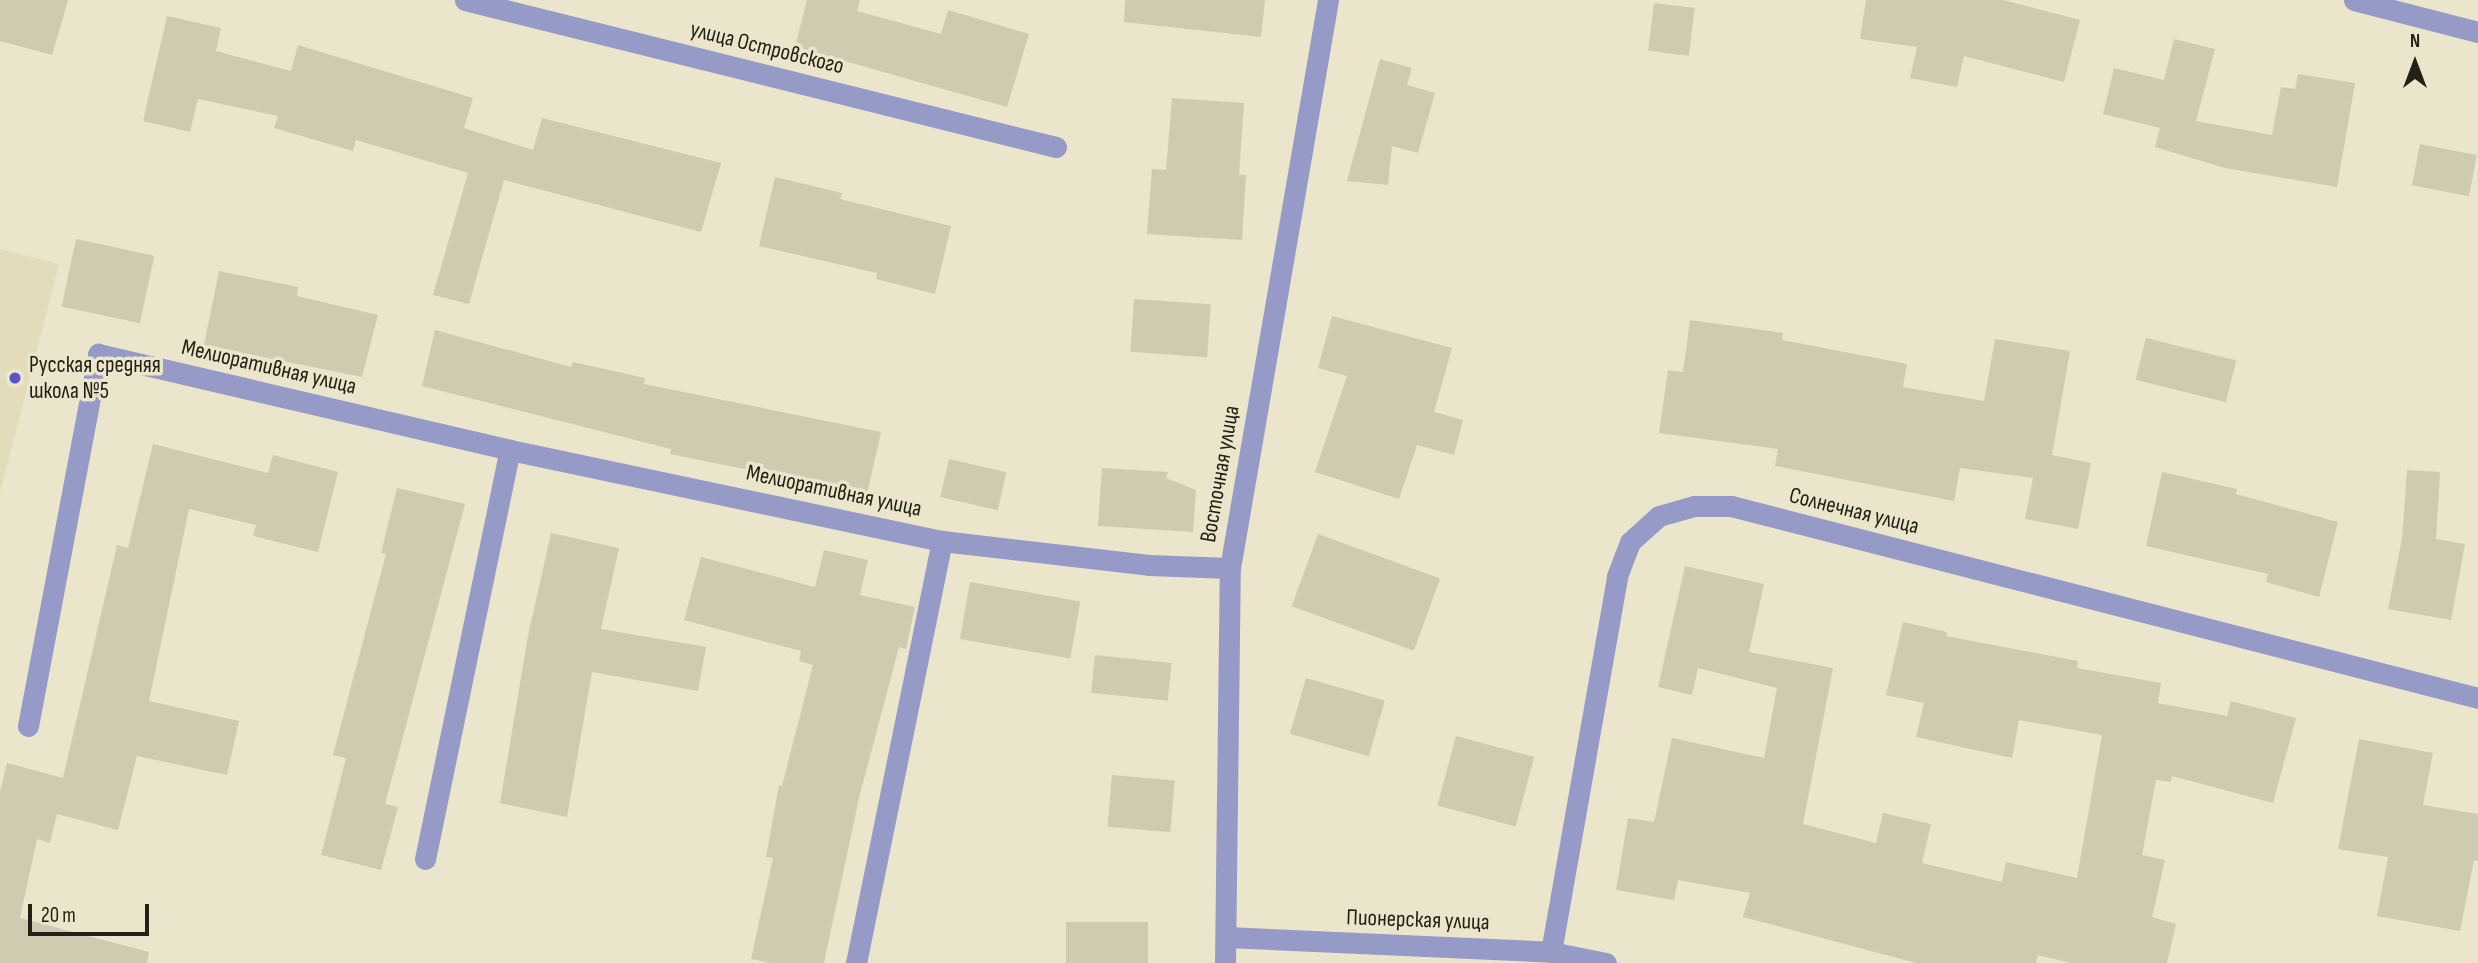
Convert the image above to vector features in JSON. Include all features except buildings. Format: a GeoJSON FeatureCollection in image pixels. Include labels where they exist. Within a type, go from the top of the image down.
{"type":"FeatureCollection","features":[{"type":"Feature","properties":{"kind":"street","name":"улица Островского"},"geometry":{"type":"LineString","coordinates":[[465,0],[1056,147]]}},
{"type":"Feature","properties":{"kind":"street","name":"Восточная улица"},"geometry":{"type":"LineString","coordinates":[[1225,963],[1230,568],[1328,0]]}},
{"type":"Feature","properties":{"kind":"street"},"geometry":{"type":"LineString","coordinates":[[2354,0],[2478,32]]}},
{"type":"Feature","properties":{"kind":"street","name":"Мелиоративная улица"},"geometry":{"type":"LineString","coordinates":[[29,726],[98,354],[510,450],[942,541],[1149,565],[1230,568]]}},
{"type":"Feature","properties":{"kind":"street"},"geometry":{"type":"LineString","coordinates":[[425,859],[510,450]]}},
{"type":"Feature","properties":{"kind":"street","name":"Солнечная улица"},"geometry":{"type":"LineString","coordinates":[[1551,952],[1617,576],[1630,542],[1659,516],[1695,506],[1731,506],[2478,698]]}},
{"type":"Feature","properties":{"kind":"street","name":"Мелиоративная улица"},"geometry":{"type":"LineString","coordinates":[[856,963],[942,541]]}},
{"type":"Feature","properties":{"kind":"street","name":"Пионерская улица"},"geometry":{"type":"LineString","coordinates":[[1226,937],[1551,952],[1606,963]]}},
{"type":"Feature","properties":{"kind":"shaded area","name":"Русская средняя школа №5"},"geometry":{"type":"Polygon","coordinates":[[[0,249],[59,264],[0,493],[0,249]]]}},
{"type":"Feature","properties":{"kind":"place","name":"Русская средняя школа №5"},"geometry":{"type":"Point","coordinates":[15,378]}}]}
